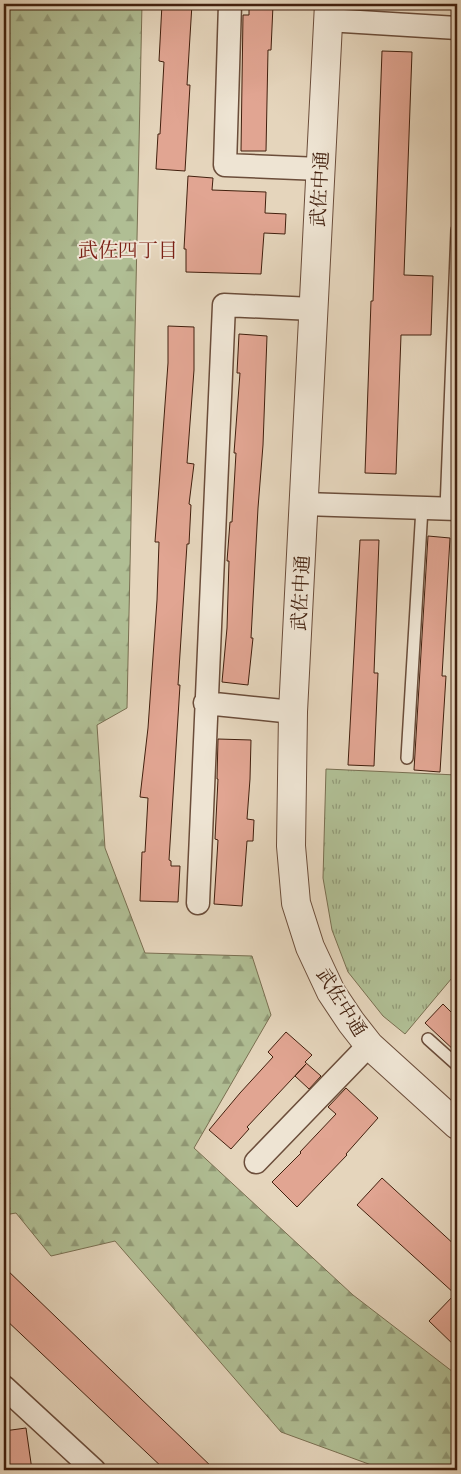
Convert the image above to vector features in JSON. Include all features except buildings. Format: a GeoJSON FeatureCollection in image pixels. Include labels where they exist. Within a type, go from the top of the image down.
{"type":"FeatureCollection","features":[{"type":"Feature","properties":{"kind":"street"},"geometry":{"type":"LineString","coordinates":[[230,4],[225,166],[320,169]]}},
{"type":"Feature","properties":{"kind":"street"},"geometry":{"type":"LineString","coordinates":[[328,12],[457,28]]}},
{"type":"Feature","properties":{"kind":"street","name":"武佐中通"},"geometry":{"type":"LineString","coordinates":[[328,12],[293,712],[291,846],[296,903],[310,947],[331,992],[351,1022],[369,1045],[457,1125]]}},
{"type":"Feature","properties":{"kind":"street"},"geometry":{"type":"LineString","coordinates":[[198,903],[205,703],[224,305],[313,309]]}},
{"type":"Feature","properties":{"kind":"street"},"geometry":{"type":"LineString","coordinates":[[304,504],[452,509]]}},
{"type":"Feature","properties":{"kind":"street"},"geometry":{"type":"LineString","coordinates":[[205,703],[293,712]]}},
{"type":"Feature","properties":{"kind":"street"},"geometry":{"type":"LineString","coordinates":[[256,1162],[369,1045]]}},
{"type":"Feature","properties":{"kind":"street"},"geometry":{"type":"LineString","coordinates":[[4,1387],[94,1470]]}},
{"type":"Feature","properties":{"kind":"lane"},"geometry":{"type":"LineString","coordinates":[[452,509],[457,230]]}},
{"type":"Feature","properties":{"kind":"lane"},"geometry":{"type":"LineString","coordinates":[[407,758],[422,508]]}},
{"type":"Feature","properties":{"kind":"lane"},"geometry":{"type":"LineString","coordinates":[[428,1040],[457,1065]]}},
{"type":"Feature","properties":{"kind":"green space"},"geometry":{"type":"Polygon","coordinates":[[[4,4],[142,4],[127,708],[97,725],[105,848],[145,953],[252,956],[271,1015],[194,1148],[353,1295],[457,1375],[457,1470],[385,1470],[281,1432],[115,1241],[51,1256],[16,1213],[4,1215],[4,4]]]}},
{"type":"Feature","properties":{"kind":"green space"},"geometry":{"type":"Polygon","coordinates":[[[326,769],[457,775],[457,972],[405,1034],[383,1016],[348,972],[332,930],[323,878],[326,769]]]}},
{"type":"Feature","properties":{"kind":"district","name":"武佐四丁目"},"geometry":{"type":"Point","coordinates":[128,250]}}]}
